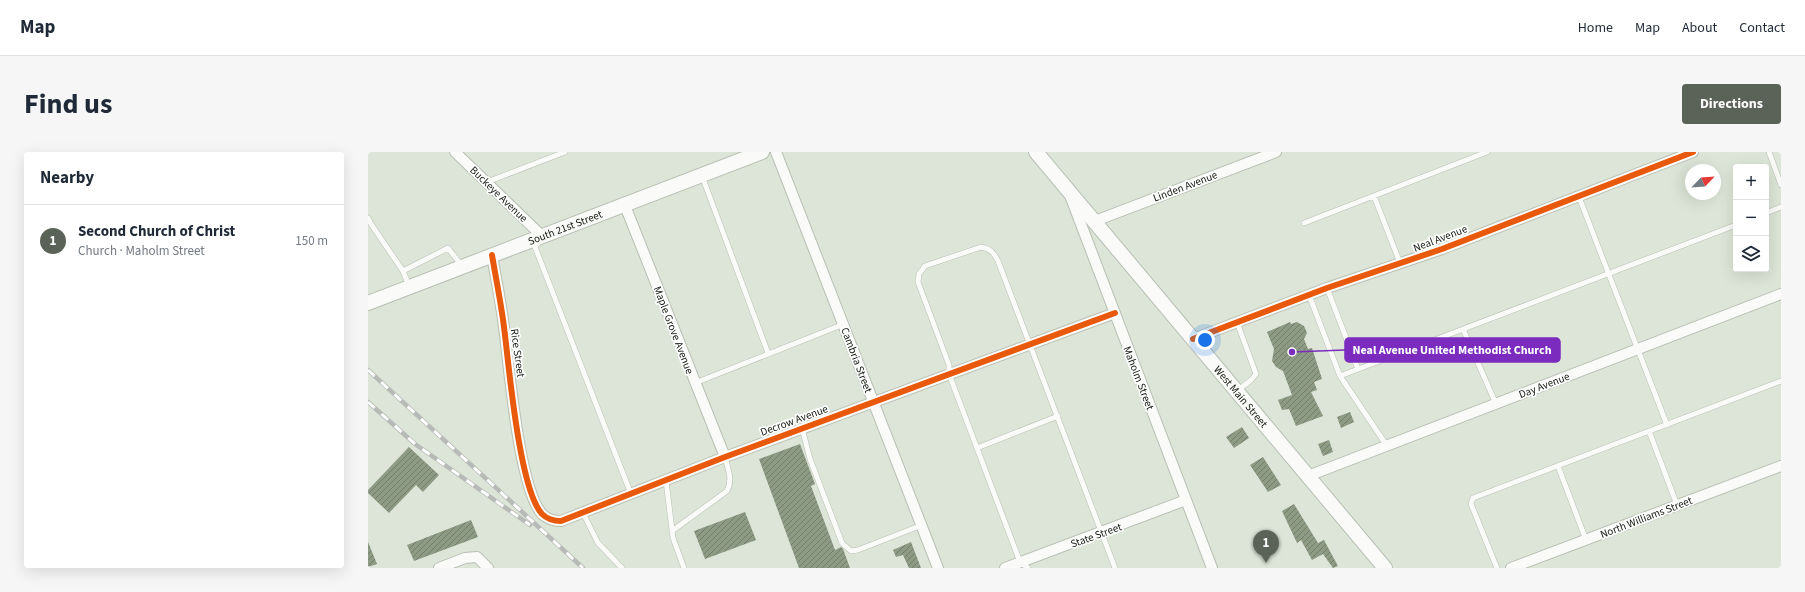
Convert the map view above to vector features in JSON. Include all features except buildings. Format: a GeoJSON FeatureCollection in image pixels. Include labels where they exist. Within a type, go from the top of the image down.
{"type":"FeatureCollection","features":[{"type":"Feature","properties":{"kind":"main road","name":"South 21st Street"},"geometry":{"type":"LineString","coordinates":[[368,303],[543,236],[624,203],[762,152]]}},
{"type":"Feature","properties":{"kind":"main road","name":"West Main Street"},"geometry":{"type":"LineString","coordinates":[[1036,152],[1385,568]]}},
{"type":"Feature","properties":{"kind":"street","name":"Buckeye Avenue"},"geometry":{"type":"LineString","coordinates":[[455,152],[543,236]]}},
{"type":"Feature","properties":{"kind":"street","name":"Cambria Street"},"geometry":{"type":"LineString","coordinates":[[776,152],[938,568]]}},
{"type":"Feature","properties":{"kind":"street","name":"Linden Avenue"},"geometry":{"type":"LineString","coordinates":[[1094,221],[1276,152]]}},
{"type":"Feature","properties":{"kind":"street","name":"Neal Avenue"},"geometry":{"type":"LineString","coordinates":[[1193,339],[1327,288],[1442,249],[1478,234],[1580,197],[1693,152]]}},
{"type":"Feature","properties":{"kind":"street","name":"Maholm Street"},"geometry":{"type":"LineString","coordinates":[[1067,188],[1212,568]]}},
{"type":"Feature","properties":{"kind":"street","name":"Maple Grove Avenue"},"geometry":{"type":"LineString","coordinates":[[624,203],[725,457]]}},
{"type":"Feature","properties":{"kind":"street","name":"Rice Street"},"geometry":{"type":"LineString","coordinates":[[492,255],[504,325],[521,454]]}},
{"type":"Feature","properties":{"kind":"street","name":"Day Avenue"},"geometry":{"type":"LineString","coordinates":[[1308,476],[1781,294]]}},
{"type":"Feature","properties":{"kind":"street","name":"Decrow Avenue"},"geometry":{"type":"LineString","coordinates":[[521,454],[532,496],[542,514],[552,521],[561,521],[802,428],[1114,313]]}},
{"type":"Feature","properties":{"kind":"street","name":"North Williams Street"},"geometry":{"type":"LineString","coordinates":[[1511,568],[1781,466]]}},
{"type":"Feature","properties":{"kind":"street","name":"State Street"},"geometry":{"type":"LineString","coordinates":[[1005,568],[1024,565],[1186,500]]}},
{"type":"Feature","properties":{"kind":"street"},"geometry":{"type":"LineString","coordinates":[[440,568],[465,558],[477,557],[488,567]]}},
{"type":"Feature","properties":{"kind":"lane"},"geometry":{"type":"LineString","coordinates":[[487,182],[565,152]]}},
{"type":"Feature","properties":{"kind":"lane"},"geometry":{"type":"LineString","coordinates":[[1304,223],[1487,152]]}},
{"type":"Feature","properties":{"kind":"lane"},"geometry":{"type":"LineString","coordinates":[[1769,152],[1781,185]]}},
{"type":"Feature","properties":{"kind":"lane"},"geometry":{"type":"LineString","coordinates":[[701,175],[768,353]]}},
{"type":"Feature","properties":{"kind":"lane"},"geometry":{"type":"LineString","coordinates":[[1374,196],[1400,263]]}},
{"type":"Feature","properties":{"kind":"lane"},"geometry":{"type":"LineString","coordinates":[[1580,197],[1667,425]]}},
{"type":"Feature","properties":{"kind":"lane"},"geometry":{"type":"LineString","coordinates":[[1769,212],[1781,207]]}},
{"type":"Feature","properties":{"kind":"lane"},"geometry":{"type":"LineString","coordinates":[[368,218],[403,271],[410,287]]}},
{"type":"Feature","properties":{"kind":"lane"},"geometry":{"type":"LineString","coordinates":[[1340,376],[1733,225]]}},
{"type":"Feature","properties":{"kind":"lane"},"geometry":{"type":"LineString","coordinates":[[543,236],[535,247],[631,494]]}},
{"type":"Feature","properties":{"kind":"lane"},"geometry":{"type":"LineString","coordinates":[[1024,565],[949,374],[949,365],[918,282],[919,274],[925,266],[981,247],[989,248],[994,253],[998,261],[1115,568]]}},
{"type":"Feature","properties":{"kind":"lane"},"geometry":{"type":"LineString","coordinates":[[403,271],[448,248],[463,267]]}},
{"type":"Feature","properties":{"kind":"lane"},"geometry":{"type":"LineString","coordinates":[[1327,288],[1358,369]]}},
{"type":"Feature","properties":{"kind":"lane"},"geometry":{"type":"LineString","coordinates":[[1309,295],[1340,376],[1387,446]]}},
{"type":"Feature","properties":{"kind":"lane"},"geometry":{"type":"LineString","coordinates":[[1237,322],[1256,374],[1237,391]]}},
{"type":"Feature","properties":{"kind":"lane"},"geometry":{"type":"LineString","coordinates":[[695,383],[844,324]]}},
{"type":"Feature","properties":{"kind":"lane"},"geometry":{"type":"LineString","coordinates":[[1463,329],[1496,404]]}},
{"type":"Feature","properties":{"kind":"lane"},"geometry":{"type":"LineString","coordinates":[[1497,568],[1471,504],[1473,498],[1781,382]]}},
{"type":"Feature","properties":{"kind":"lane"},"geometry":{"type":"LineString","coordinates":[[977,448],[1058,416]]}},
{"type":"Feature","properties":{"kind":"lane"},"geometry":{"type":"LineString","coordinates":[[802,428],[810,459],[842,543],[851,552],[922,525]]}},
{"type":"Feature","properties":{"kind":"lane"},"geometry":{"type":"LineString","coordinates":[[1649,431],[1677,505]]}},
{"type":"Feature","properties":{"kind":"lane"},"geometry":{"type":"LineString","coordinates":[[672,531],[727,491],[730,485],[730,475],[725,457]]}},
{"type":"Feature","properties":{"kind":"lane"},"geometry":{"type":"LineString","coordinates":[[1558,466],[1586,540]]}},
{"type":"Feature","properties":{"kind":"lane"},"geometry":{"type":"LineString","coordinates":[[666,481],[672,531],[684,568]]}},
{"type":"Feature","properties":{"kind":"lane"},"geometry":{"type":"LineString","coordinates":[[583,512],[598,543],[622,568]]}},
{"type":"Feature","properties":{"kind":"railway"},"geometry":{"type":"LineString","coordinates":[[368,370],[583,568]]}},
{"type":"Feature","properties":{"kind":"railway"},"geometry":{"type":"LineString","coordinates":[[368,402],[415,444],[530,525]]}},
{"type":"Feature","properties":{"kind":"cycle path"},"geometry":{"type":"LineString","coordinates":[[1193,339],[1327,288],[1442,249],[1693,152]]}},
{"type":"Feature","properties":{"kind":"cycle path"},"geometry":{"type":"LineString","coordinates":[[492,255],[503,318],[516,425],[527,480],[534,500],[542,514],[548,518],[558,521],[725,457],[1115,313]]}},
{"type":"Feature","properties":{"kind":"place","name":"Neal Avenue United Methodist Church"},"geometry":{"type":"Point","coordinates":[1292,352]}},
{"type":"Feature","properties":{"kind":"place","name":"Second Church of Christ"},"geometry":{"type":"Point","coordinates":[1266,563]}}]}
